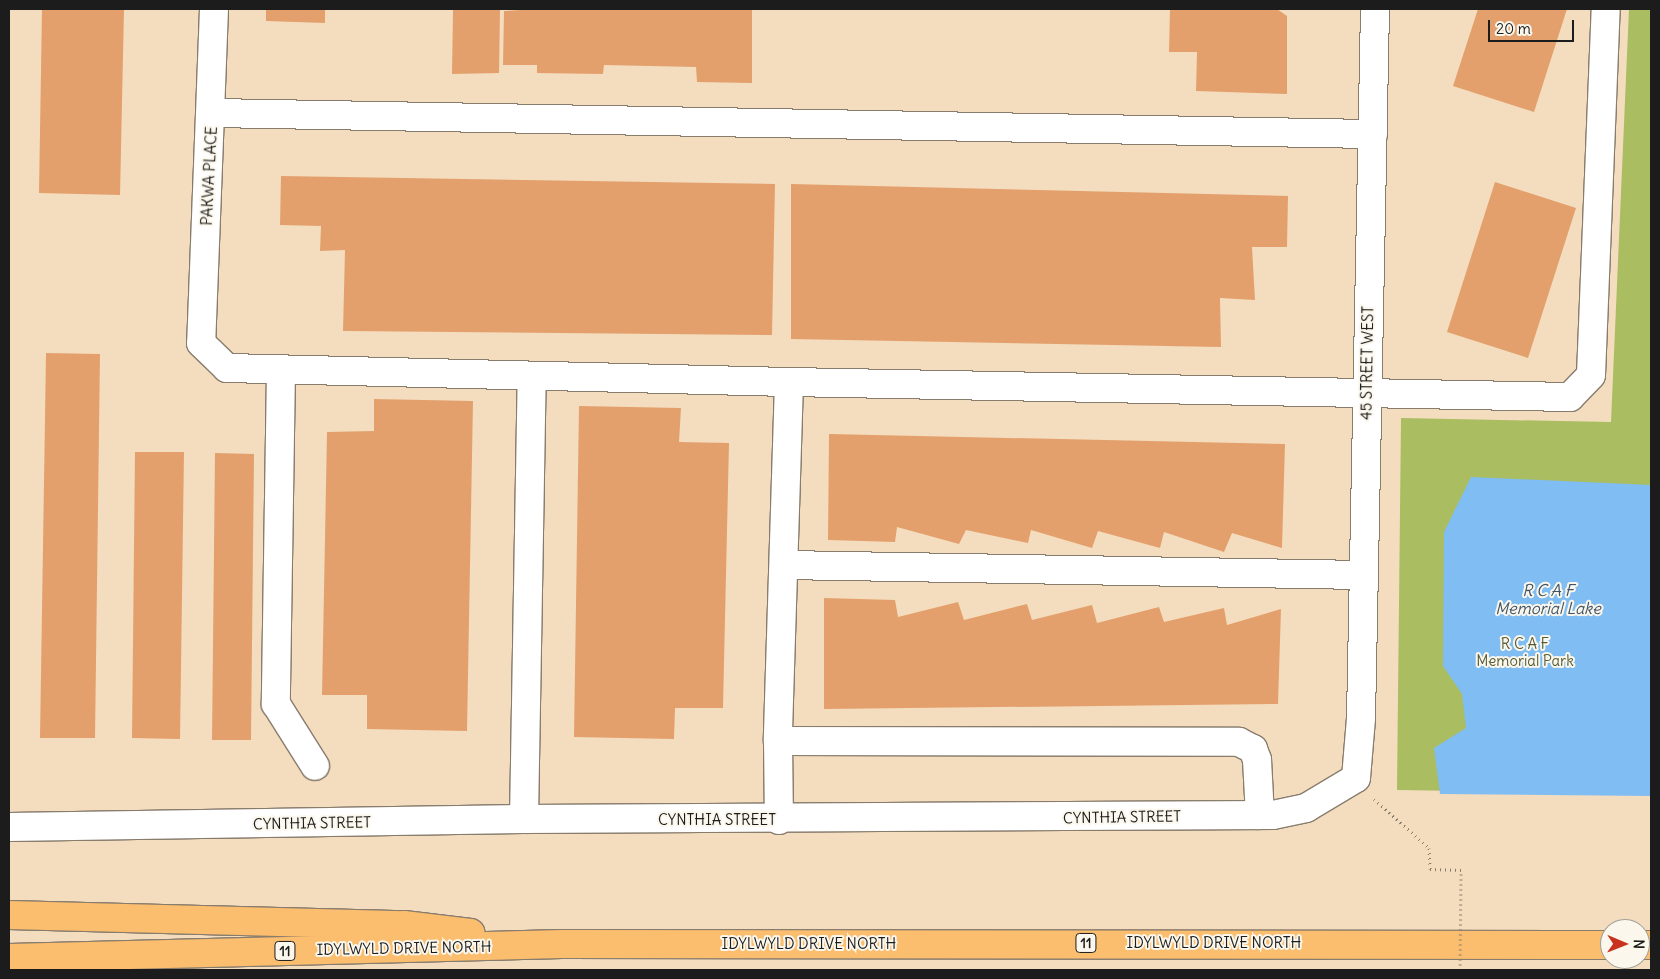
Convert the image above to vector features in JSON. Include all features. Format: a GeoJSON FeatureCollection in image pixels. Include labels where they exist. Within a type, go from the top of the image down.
{"type":"FeatureCollection","features":[{"type":"Feature","properties":{"kind":"highway"},"geometry":{"type":"LineString","coordinates":[[9,915],[404,925],[562,944]]}},
{"type":"Feature","properties":{"kind":"highway","name":"IDYLWYLD DRIVE NORTH"},"geometry":{"type":"LineString","coordinates":[[9,958],[562,944],[1600,945]]}},
{"type":"Feature","properties":{"kind":"street","name":"PAKWA PLACE"},"geometry":{"type":"LineString","coordinates":[[214,9],[213,113],[201,343],[227,368],[281,370]]}},
{"type":"Feature","properties":{"kind":"street","name":"45 STREET WEST"},"geometry":{"type":"LineString","coordinates":[[1356,778],[1361,718],[1366,392],[1376,9]]}},
{"type":"Feature","properties":{"kind":"street"},"geometry":{"type":"LineString","coordinates":[[314,766],[276,704],[281,370],[1570,397],[1591,376],[1606,9]]}},
{"type":"Feature","properties":{"kind":"street"},"geometry":{"type":"LineString","coordinates":[[213,113],[1373,134]]}},
{"type":"Feature","properties":{"kind":"street"},"geometry":{"type":"LineString","coordinates":[[524,819],[532,376]]}},
{"type":"Feature","properties":{"kind":"street"},"geometry":{"type":"LineString","coordinates":[[779,820],[778,741],[789,382]]}},
{"type":"Feature","properties":{"kind":"street"},"geometry":{"type":"LineString","coordinates":[[784,565],[1363,575]]}},
{"type":"Feature","properties":{"kind":"street"},"geometry":{"type":"LineString","coordinates":[[778,741],[1239,742],[1253,749],[1257,760],[1260,815]]}},
{"type":"Feature","properties":{"kind":"street","name":"CYNTHIA STREET"},"geometry":{"type":"LineString","coordinates":[[9,828],[524,819],[779,820],[1260,815],[1306,808],[1356,778]]}},
{"type":"Feature","properties":{"kind":"path"},"geometry":{"type":"LineString","coordinates":[[1356,778],[1377,803],[1429,848],[1430,869],[1461,870],[1460,970]]}},
{"type":"Feature","properties":{"kind":"green space","name":"R C A F Memorial Park"},"geometry":{"type":"Polygon","coordinates":[[[1629,9],[1651,9],[1651,794],[1397,790],[1401,418],[1611,422],[1629,9]]]}},
{"type":"Feature","properties":{"kind":"water","name":"R C A F Memorial Lake"},"geometry":{"type":"Polygon","coordinates":[[[1471,477],[1651,485],[1651,796],[1440,794],[1434,748],[1466,728],[1462,694],[1443,666],[1444,532],[1471,477]]]}},
{"type":"Feature","properties":{"kind":"building"},"geometry":{"type":"Polygon","coordinates":[[[42,9],[124,9],[120,195],[39,193],[42,9]]]}},
{"type":"Feature","properties":{"kind":"building"},"geometry":{"type":"Polygon","coordinates":[[[266,9],[325,9],[325,23],[266,21],[266,9]]]}},
{"type":"Feature","properties":{"kind":"building"},"geometry":{"type":"Polygon","coordinates":[[[453,9],[500,9],[499,73],[452,74],[453,9]]]}},
{"type":"Feature","properties":{"kind":"building"},"geometry":{"type":"Polygon","coordinates":[[[538,9],[752,9],[752,83],[697,82],[696,67],[604,65],[603,74],[537,73],[537,65],[503,65],[504,11],[538,9]]]}},
{"type":"Feature","properties":{"kind":"building"},"geometry":{"type":"Polygon","coordinates":[[[1170,9],[1277,9],[1287,16],[1287,94],[1196,91],[1197,52],[1169,52],[1170,9]]]}},
{"type":"Feature","properties":{"kind":"building"},"geometry":{"type":"Polygon","coordinates":[[[1478,9],[1567,9],[1534,112],[1453,86],[1478,9]]]}},
{"type":"Feature","properties":{"kind":"building"},"geometry":{"type":"Polygon","coordinates":[[[281,176],[775,184],[772,335],[343,331],[345,250],[320,251],[321,226],[280,225],[281,176]]]}},
{"type":"Feature","properties":{"kind":"building"},"geometry":{"type":"Polygon","coordinates":[[[1495,182],[1576,208],[1528,358],[1447,332],[1495,182]]]}},
{"type":"Feature","properties":{"kind":"building"},"geometry":{"type":"Polygon","coordinates":[[[791,184],[1288,196],[1287,247],[1252,247],[1255,300],[1220,298],[1221,347],[791,339],[791,184]]]}},
{"type":"Feature","properties":{"kind":"building"},"geometry":{"type":"Polygon","coordinates":[[[46,353],[100,354],[95,738],[40,738],[46,353]]]}},
{"type":"Feature","properties":{"kind":"building"},"geometry":{"type":"Polygon","coordinates":[[[374,399],[473,401],[467,731],[367,729],[367,695],[322,695],[327,432],[374,431],[374,399]]]}},
{"type":"Feature","properties":{"kind":"building"},"geometry":{"type":"Polygon","coordinates":[[[579,406],[681,408],[679,442],[729,443],[723,708],[675,708],[674,739],[574,737],[579,406]]]}},
{"type":"Feature","properties":{"kind":"building"},"geometry":{"type":"Polygon","coordinates":[[[829,434],[1285,444],[1282,548],[1232,533],[1224,552],[1164,532],[1160,548],[1098,531],[1092,548],[1031,530],[1028,543],[966,530],[959,544],[897,527],[895,542],[828,540],[829,434]]]}},
{"type":"Feature","properties":{"kind":"building"},"geometry":{"type":"Polygon","coordinates":[[[135,452],[184,452],[180,739],[132,738],[135,452]]]}},
{"type":"Feature","properties":{"kind":"building"},"geometry":{"type":"Polygon","coordinates":[[[215,453],[254,454],[251,740],[212,740],[215,453]]]}},
{"type":"Feature","properties":{"kind":"building"},"geometry":{"type":"Polygon","coordinates":[[[824,598],[895,600],[898,617],[958,602],[964,620],[1027,604],[1032,620],[1092,605],[1097,623],[1159,607],[1164,622],[1224,608],[1227,625],[1281,609],[1278,704],[824,709],[824,598]]]}}]}
